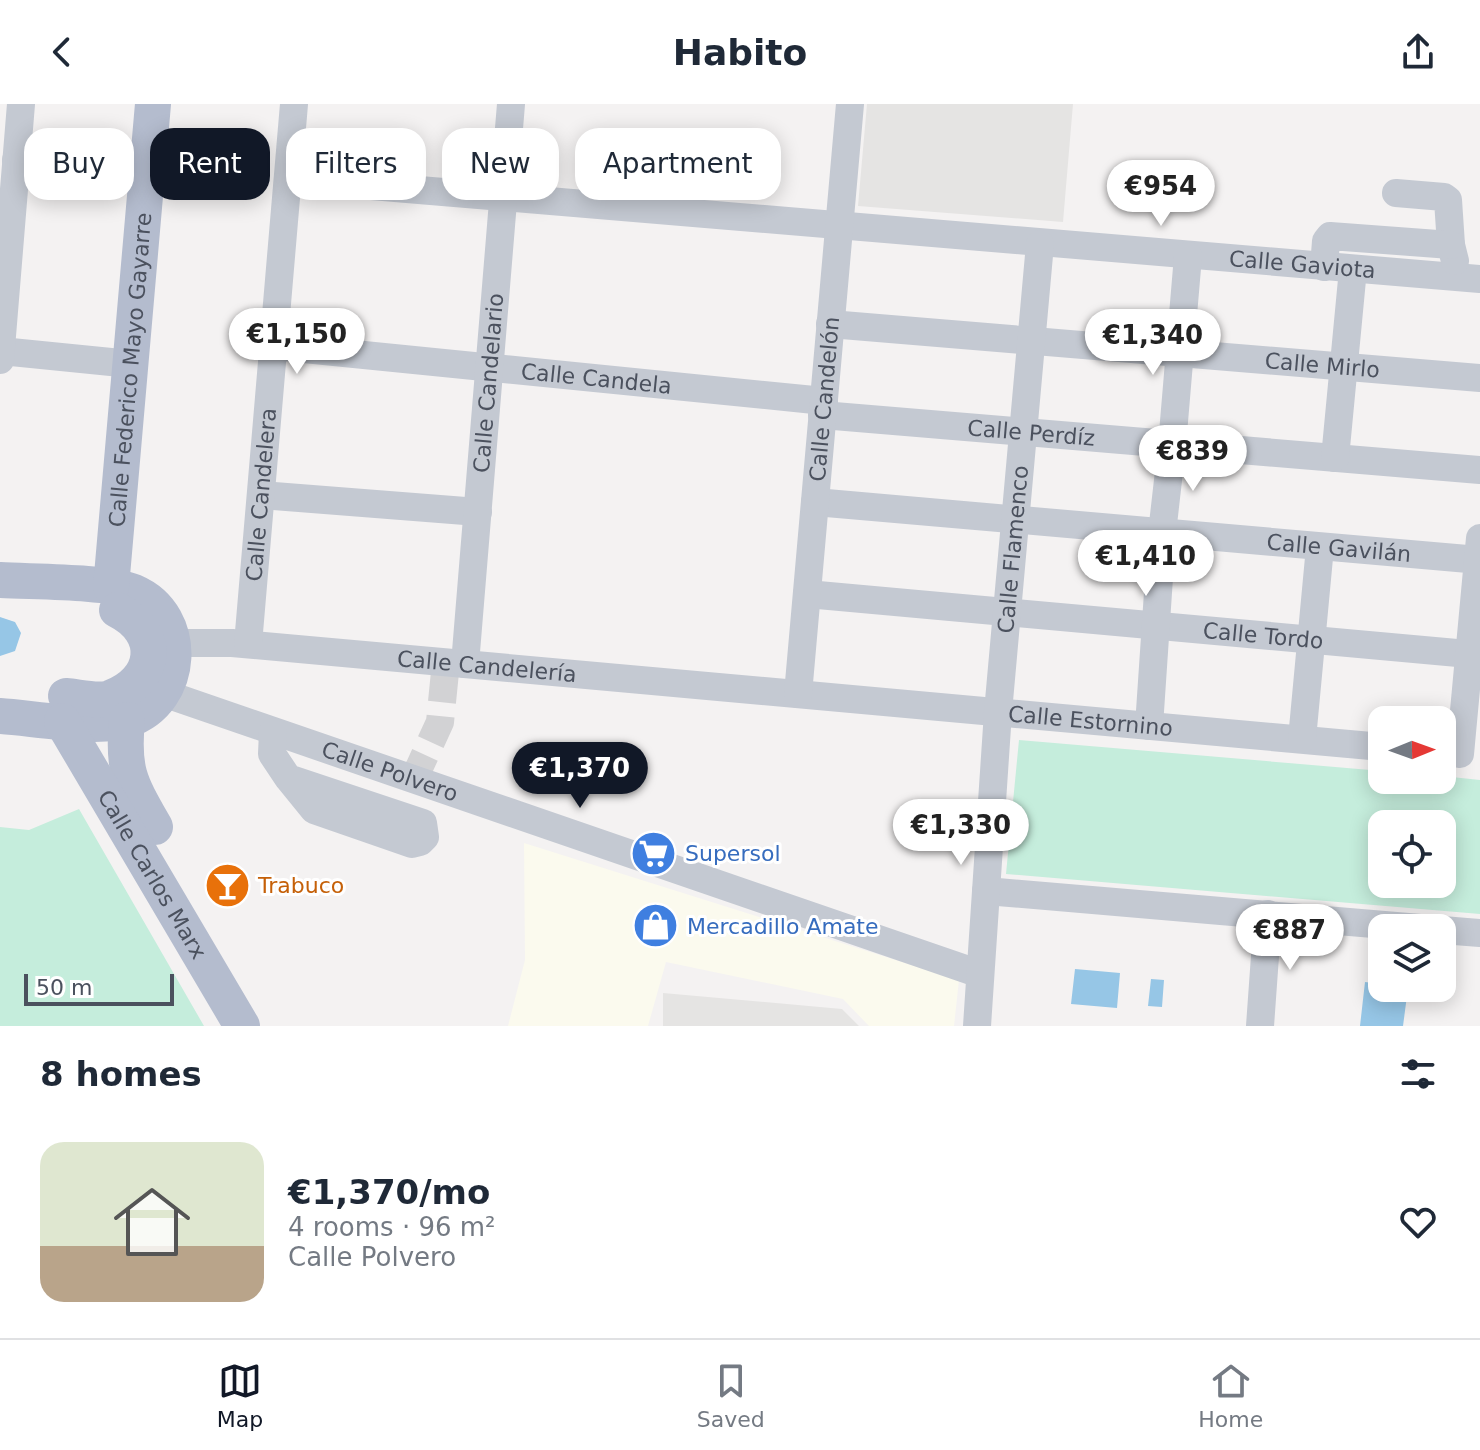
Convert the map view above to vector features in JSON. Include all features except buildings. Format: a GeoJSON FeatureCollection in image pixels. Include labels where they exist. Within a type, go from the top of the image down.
{"type":"FeatureCollection","features":[{"type":"Feature","properties":{"kind":"main road","name":"Calle Federico Mayo Gayarre"},"geometry":{"type":"LineString","coordinates":[[105,586],[131,364],[153,104]]}},
{"type":"Feature","properties":{"kind":"main road"},"geometry":{"type":"LineString","coordinates":[[0,580],[105,586],[133,592],[150,602],[166,620],[174,643],[173,670],[163,693],[148,709],[127,720],[106,723],[0,716]]}},
{"type":"Feature","properties":{"kind":"main road"},"geometry":{"type":"LineString","coordinates":[[44,601],[78,597],[105,586]]}},
{"type":"Feature","properties":{"kind":"main road"},"geometry":{"type":"LineString","coordinates":[[0,598],[119,610],[136,622],[145,634],[149,649],[145,672],[129,689],[107,700],[0,691]]}},
{"type":"Feature","properties":{"kind":"main road","name":"Calle Carlos Marx"},"geometry":{"type":"LineString","coordinates":[[127,720],[124,751],[131,785],[269,1026]]}},
{"type":"Feature","properties":{"kind":"main road","name":"Calle Carlos Marx"},"geometry":{"type":"LineString","coordinates":[[62,721],[242,1026]]}},
{"type":"Feature","properties":{"kind":"street"},"geometry":{"type":"LineString","coordinates":[[0,360],[21,104]]}},
{"type":"Feature","properties":{"kind":"street","name":"Calle Candelera"},"geometry":{"type":"LineString","coordinates":[[292,128],[294,104]]}},
{"type":"Feature","properties":{"kind":"street","name":"Calle Candelario"},"geometry":{"type":"LineString","coordinates":[[509,128],[511,104]]}},
{"type":"Feature","properties":{"kind":"street","name":"Calle Candelón"},"geometry":{"type":"LineString","coordinates":[[798,694],[850,104]]}},
{"type":"Feature","properties":{"kind":"street"},"geometry":{"type":"LineString","coordinates":[[16,160],[148,170]]}},
{"type":"Feature","properties":{"kind":"street"},"geometry":{"type":"LineString","coordinates":[[1396,193],[1448,200],[1451,245],[1469,278]]}},
{"type":"Feature","properties":{"kind":"street","name":"Calle Candelera"},"geometry":{"type":"LineString","coordinates":[[248,644],[286,200]]}},
{"type":"Feature","properties":{"kind":"street","name":"Calle Candelario"},"geometry":{"type":"LineString","coordinates":[[465,664],[503,200]]}},
{"type":"Feature","properties":{"kind":"street","name":"Calle Gaviota"},"geometry":{"type":"LineString","coordinates":[[526,200],[1469,278]]}},
{"type":"Feature","properties":{"kind":"street"},"geometry":{"type":"LineString","coordinates":[[1324,267],[1326,241],[1330,236],[1451,245]]}},
{"type":"Feature","properties":{"kind":"street","name":"Calle Flamenco"},"geometry":{"type":"LineString","coordinates":[[977,1026],[998,712],[1040,244]]}},
{"type":"Feature","properties":{"kind":"street"},"geometry":{"type":"LineString","coordinates":[[1149,726],[1162,533],[1188,256]]}},
{"type":"Feature","properties":{"kind":"street"},"geometry":{"type":"LineString","coordinates":[[1335,458],[1353,269]]}},
{"type":"Feature","properties":{"kind":"street","name":"Calle Mirlo"},"geometry":{"type":"LineString","coordinates":[[830,324],[1480,378]]}},
{"type":"Feature","properties":{"kind":"street","name":"Calle Candela"},"geometry":{"type":"LineString","coordinates":[[274,346],[823,408]]}},
{"type":"Feature","properties":{"kind":"street"},"geometry":{"type":"LineString","coordinates":[[1,351],[131,364]]}},
{"type":"Feature","properties":{"kind":"street","name":"Calle Perdíz"},"geometry":{"type":"LineString","coordinates":[[823,408],[1023,432],[1480,470]]}},
{"type":"Feature","properties":{"kind":"street"},"geometry":{"type":"LineString","coordinates":[[261,495],[478,512]]}},
{"type":"Feature","properties":{"kind":"street","name":"Calle Gavilán"},"geometry":{"type":"LineString","coordinates":[[815,502],[1320,547],[1479,553]]}},
{"type":"Feature","properties":{"kind":"street"},"geometry":{"type":"LineString","coordinates":[[1302,739],[1320,547]]}},
{"type":"Feature","properties":{"kind":"street"},"geometry":{"type":"LineString","coordinates":[[1461,754],[1475,654],[1479,553]]}},
{"type":"Feature","properties":{"kind":"street","name":"Calle Tordo"},"geometry":{"type":"LineString","coordinates":[[807,594],[1475,654]]}},
{"type":"Feature","properties":{"kind":"street","name":"Calle Candelería"},"geometry":{"type":"LineString","coordinates":[[174,643],[248,644],[798,694]]}},
{"type":"Feature","properties":{"kind":"street","name":"Calle Polvero"},"geometry":{"type":"LineString","coordinates":[[163,693],[980,974]]}},
{"type":"Feature","properties":{"kind":"street","name":"Calle Estornino"},"geometry":{"type":"LineString","coordinates":[[798,694],[1368,746]]}},
{"type":"Feature","properties":{"kind":"street"},"geometry":{"type":"LineString","coordinates":[[273,732],[272,754],[288,778]]}},
{"type":"Feature","properties":{"kind":"street"},"geometry":{"type":"LineString","coordinates":[[986,891],[1368,923]]}},
{"type":"Feature","properties":{"kind":"street"},"geometry":{"type":"LineString","coordinates":[[1260,1026],[1268,914]]}},
{"type":"Feature","properties":{"kind":"street"},"geometry":{"type":"LineString","coordinates":[[1456,931],[1480,933]]}},
{"type":"Feature","properties":{"kind":"shaded area"},"geometry":{"type":"Polygon","coordinates":[[[867,104],[1073,104],[1063,222],[858,206],[867,104]]]}},
{"type":"Feature","properties":{"kind":"shaded area","name":"Mercadillo Amate"},"geometry":{"type":"Polygon","coordinates":[[[524,843],[959,980],[954,1026],[869,1026],[843,999],[666,962],[648,1026],[508,1026],[525,960],[524,843]]]}},
{"type":"Feature","properties":{"kind":"shaded area"},"geometry":{"type":"Polygon","coordinates":[[[663,993],[842,1009],[859,1026],[663,1026],[663,993]]]}},
{"type":"Feature","properties":{"kind":"green space"},"geometry":{"type":"Polygon","coordinates":[[[1019,740],[1368,770],[1368,794],[1456,794],[1456,777],[1480,780],[1480,914],[1006,874],[1019,740]]]}},
{"type":"Feature","properties":{"kind":"green space"},"geometry":{"type":"Polygon","coordinates":[[[79,809],[204,1026],[0,1026],[0,827],[29,830],[79,809]]]}},
{"type":"Feature","properties":{"kind":"water"},"geometry":{"type":"Polygon","coordinates":[[[0,617],[15,622],[21,633],[15,651],[0,656],[0,617]]]}},
{"type":"Feature","properties":{"kind":"water"},"geometry":{"type":"Polygon","coordinates":[[[1075,969],[1120,973],[1117,1008],[1071,1004],[1075,969]]]}},
{"type":"Feature","properties":{"kind":"water"},"geometry":{"type":"Polygon","coordinates":[[[1151,979],[1164,980],[1162,1007],[1148,1006],[1151,979]]]}},
{"type":"Feature","properties":{"kind":"water"},"geometry":{"type":"Polygon","coordinates":[[[1365,982],[1368,982],[1368,1002],[1406,1002],[1403,1026],[1360,1026],[1365,982]]]}},
{"type":"Feature","properties":{"kind":"tunnel"},"geometry":{"type":"LineString","coordinates":[[411,779],[440,722],[446,662]]}},
{"type":"Feature","properties":{"kind":"place","name":"Supersol"},"geometry":{"type":"Point","coordinates":[654,853]}},
{"type":"Feature","properties":{"kind":"place","name":"Trabuco"},"geometry":{"type":"Point","coordinates":[227,885]}},
{"type":"Feature","properties":{"kind":"place","name":"Mercadillo Amate"},"geometry":{"type":"Point","coordinates":[656,926]}}]}
